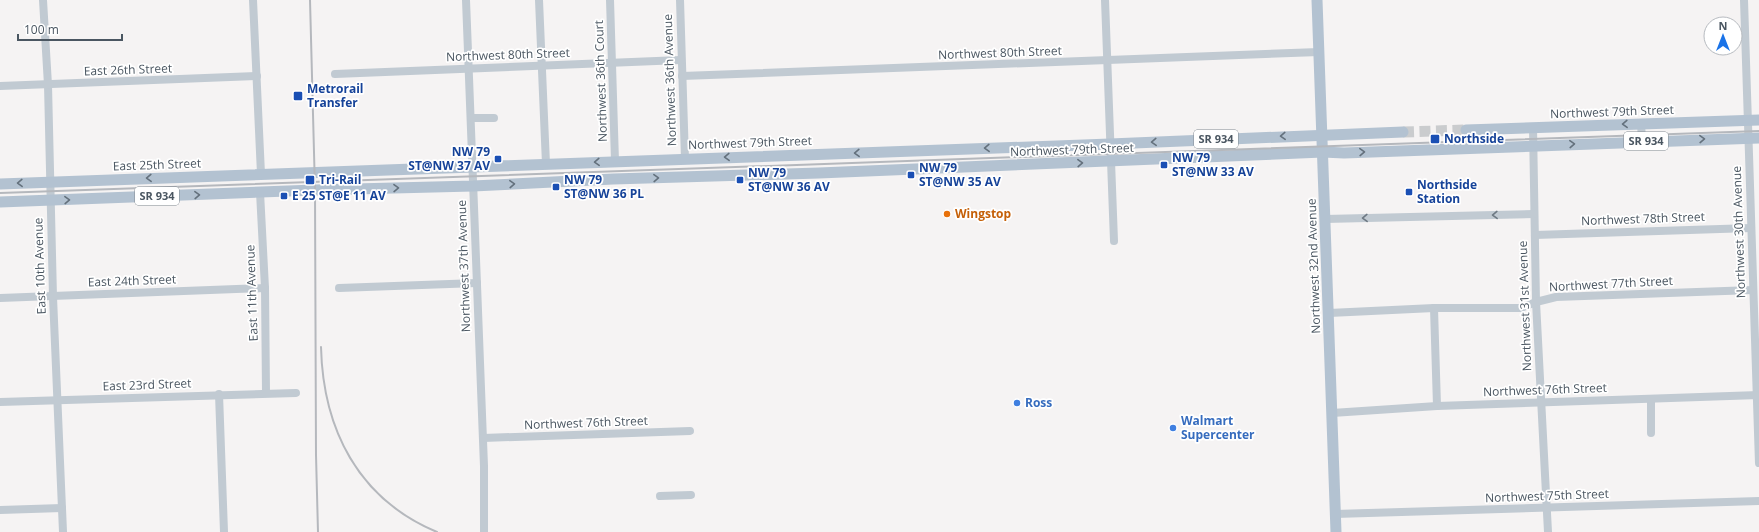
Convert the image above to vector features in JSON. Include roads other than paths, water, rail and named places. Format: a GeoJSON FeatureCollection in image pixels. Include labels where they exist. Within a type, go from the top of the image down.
{"type":"FeatureCollection","features":[{"type":"Feature","properties":{"kind":"main road","name":"Northwest 32nd Avenue"},"geometry":{"type":"LineString","coordinates":[[1317,0],[1336,532]]}},
{"type":"Feature","properties":{"kind":"main road","name":"Northwest 79th Street"},"geometry":{"type":"LineString","coordinates":[[1466,130],[1754,120]]}},
{"type":"Feature","properties":{"kind":"main road","name":"Northwest 79th Street"},"geometry":{"type":"LineString","coordinates":[[314,172],[1110,144],[1322,134],[1403,132]]}},
{"type":"Feature","properties":{"kind":"main road","name":"Northwest 79th Street"},"geometry":{"type":"LineString","coordinates":[[260,192],[473,186],[621,179],[1110,162],[1323,152],[1754,138]]}},
{"type":"Feature","properties":{"kind":"main road","name":"East 25th Street"},"geometry":{"type":"LineString","coordinates":[[0,184],[314,172]]}},
{"type":"Feature","properties":{"kind":"main road"},"geometry":{"type":"LineString","coordinates":[[178,177],[179,195]]}},
{"type":"Feature","properties":{"kind":"main road","name":"SR 934"},"geometry":{"type":"LineString","coordinates":[[0,202],[260,192]]}},
{"type":"Feature","properties":{"kind":"street","name":"East 10th Avenue"},"geometry":{"type":"LineString","coordinates":[[43,0],[48,85],[53,296],[63,532]]}},
{"type":"Feature","properties":{"kind":"street"},"geometry":{"type":"LineString","coordinates":[[253,0],[261,174]]}},
{"type":"Feature","properties":{"kind":"street","name":"Northwest 37th Avenue"},"geometry":{"type":"LineString","coordinates":[[466,0],[483,438],[484,532]]}},
{"type":"Feature","properties":{"kind":"street"},"geometry":{"type":"LineString","coordinates":[[539,0],[546,164]]}},
{"type":"Feature","properties":{"kind":"street","name":"Northwest 36th Court"},"geometry":{"type":"LineString","coordinates":[[610,0],[615,161]]}},
{"type":"Feature","properties":{"kind":"street","name":"Northwest 36th Avenue"},"geometry":{"type":"LineString","coordinates":[[680,0],[685,159]]}},
{"type":"Feature","properties":{"kind":"street"},"geometry":{"type":"LineString","coordinates":[[1105,0],[1114,241]]}},
{"type":"Feature","properties":{"kind":"street","name":"Northwest 30th Avenue"},"geometry":{"type":"LineString","coordinates":[[1744,0],[1754,120],[1751,228],[1758,395],[1759,463]]}},
{"type":"Feature","properties":{"kind":"street","name":"Northwest 80th Street"},"geometry":{"type":"LineString","coordinates":[[682,76],[1319,52]]}},
{"type":"Feature","properties":{"kind":"street","name":"Northwest 80th Street"},"geometry":{"type":"LineString","coordinates":[[335,74],[681,60]]}},
{"type":"Feature","properties":{"kind":"street","name":"East 26th Street"},"geometry":{"type":"LineString","coordinates":[[0,86],[257,76]]}},
{"type":"Feature","properties":{"kind":"street"},"geometry":{"type":"LineString","coordinates":[[471,118],[494,118]]}},
{"type":"Feature","properties":{"kind":"street"},"geometry":{"type":"LineString","coordinates":[[1642,123],[1642,141]]}},
{"type":"Feature","properties":{"kind":"street","name":"Northwest 31st Avenue"},"geometry":{"type":"LineString","coordinates":[[1533,128],[1536,302],[1548,532]]}},
{"type":"Feature","properties":{"kind":"street","name":"East 11th Avenue"},"geometry":{"type":"LineString","coordinates":[[260,192],[266,288],[266,393]]}},
{"type":"Feature","properties":{"kind":"street"},"geometry":{"type":"LineString","coordinates":[[1325,219],[1534,214]]}},
{"type":"Feature","properties":{"kind":"street","name":"Northwest 78th Street"},"geometry":{"type":"LineString","coordinates":[[1535,235],[1751,228]]}},
{"type":"Feature","properties":{"kind":"street"},"geometry":{"type":"LineString","coordinates":[[338,288],[477,283]]}},
{"type":"Feature","properties":{"kind":"street","name":"East 24th Street"},"geometry":{"type":"LineString","coordinates":[[0,298],[266,288]]}},
{"type":"Feature","properties":{"kind":"street","name":"Northwest 77th Street"},"geometry":{"type":"LineString","coordinates":[[1329,313],[1434,308],[1521,308],[1536,302],[1556,297],[1753,290]]}},
{"type":"Feature","properties":{"kind":"street"},"geometry":{"type":"LineString","coordinates":[[1434,308],[1437,406]]}},
{"type":"Feature","properties":{"kind":"street","name":"East 23rd Street"},"geometry":{"type":"LineString","coordinates":[[0,402],[219,394],[296,393]]}},
{"type":"Feature","properties":{"kind":"street"},"geometry":{"type":"LineString","coordinates":[[219,394],[224,532]]}},
{"type":"Feature","properties":{"kind":"street","name":"Northwest 76th Street"},"geometry":{"type":"LineString","coordinates":[[1332,413],[1437,406],[1758,395]]}},
{"type":"Feature","properties":{"kind":"street"},"geometry":{"type":"LineString","coordinates":[[1651,399],[1651,433]]}},
{"type":"Feature","properties":{"kind":"street","name":"Northwest 76th Street"},"geometry":{"type":"LineString","coordinates":[[483,438],[690,431]]}},
{"type":"Feature","properties":{"kind":"street"},"geometry":{"type":"LineString","coordinates":[[660,496],[690,495]]}},
{"type":"Feature","properties":{"kind":"street","name":"Northwest 75th Street"},"geometry":{"type":"LineString","coordinates":[[1335,514],[1759,501]]}},
{"type":"Feature","properties":{"kind":"street"},"geometry":{"type":"LineString","coordinates":[[0,510],[62,508]]}},
{"type":"Feature","properties":{"kind":"tunnel"},"geometry":{"type":"LineString","coordinates":[[1403,132],[1466,130]]}},
{"type":"Feature","properties":{"kind":"railway"},"geometry":{"type":"LineString","coordinates":[[310,0],[315,190],[316,455],[318,532]]}},
{"type":"Feature","properties":{"kind":"railway"},"geometry":{"type":"LineString","coordinates":[[0,193],[1759,131]]}},
{"type":"Feature","properties":{"kind":"railway"},"geometry":{"type":"LineString","coordinates":[[321,347],[323,377],[329,406],[338,433],[350,458],[366,481],[386,501],[409,518],[437,532]]}},
{"type":"Feature","properties":{"kind":"place","name":"Metrorail Transfer"},"geometry":{"type":"Point","coordinates":[298,96]}},
{"type":"Feature","properties":{"kind":"place","name":"Northside"},"geometry":{"type":"Point","coordinates":[1435,139]}},
{"type":"Feature","properties":{"kind":"place","name":"NW 79 ST@NW 37 AV"},"geometry":{"type":"Point","coordinates":[498,159]}},
{"type":"Feature","properties":{"kind":"place","name":"NW 79 ST@NW 33 AV"},"geometry":{"type":"Point","coordinates":[1164,165]}},
{"type":"Feature","properties":{"kind":"place","name":"NW 79 ST@NW 35 AV"},"geometry":{"type":"Point","coordinates":[911,175]}},
{"type":"Feature","properties":{"kind":"place","name":"Tri-Rail"},"geometry":{"type":"Point","coordinates":[310,180]}},
{"type":"Feature","properties":{"kind":"place","name":"NW 79 ST@NW 36 AV"},"geometry":{"type":"Point","coordinates":[740,180]}},
{"type":"Feature","properties":{"kind":"place","name":"NW 79 ST@NW 36 PL"},"geometry":{"type":"Point","coordinates":[556,187]}},
{"type":"Feature","properties":{"kind":"place","name":"Northside Station"},"geometry":{"type":"Point","coordinates":[1409,192]}},
{"type":"Feature","properties":{"kind":"place","name":"E 25 ST@E 11 AV"},"geometry":{"type":"Point","coordinates":[284,196]}},
{"type":"Feature","properties":{"kind":"place","name":"Wingstop"},"geometry":{"type":"Point","coordinates":[947,214]}},
{"type":"Feature","properties":{"kind":"place","name":"Ross"},"geometry":{"type":"Point","coordinates":[1017,403]}},
{"type":"Feature","properties":{"kind":"place","name":"Walmart Supercenter"},"geometry":{"type":"Point","coordinates":[1173,428]}}]}
